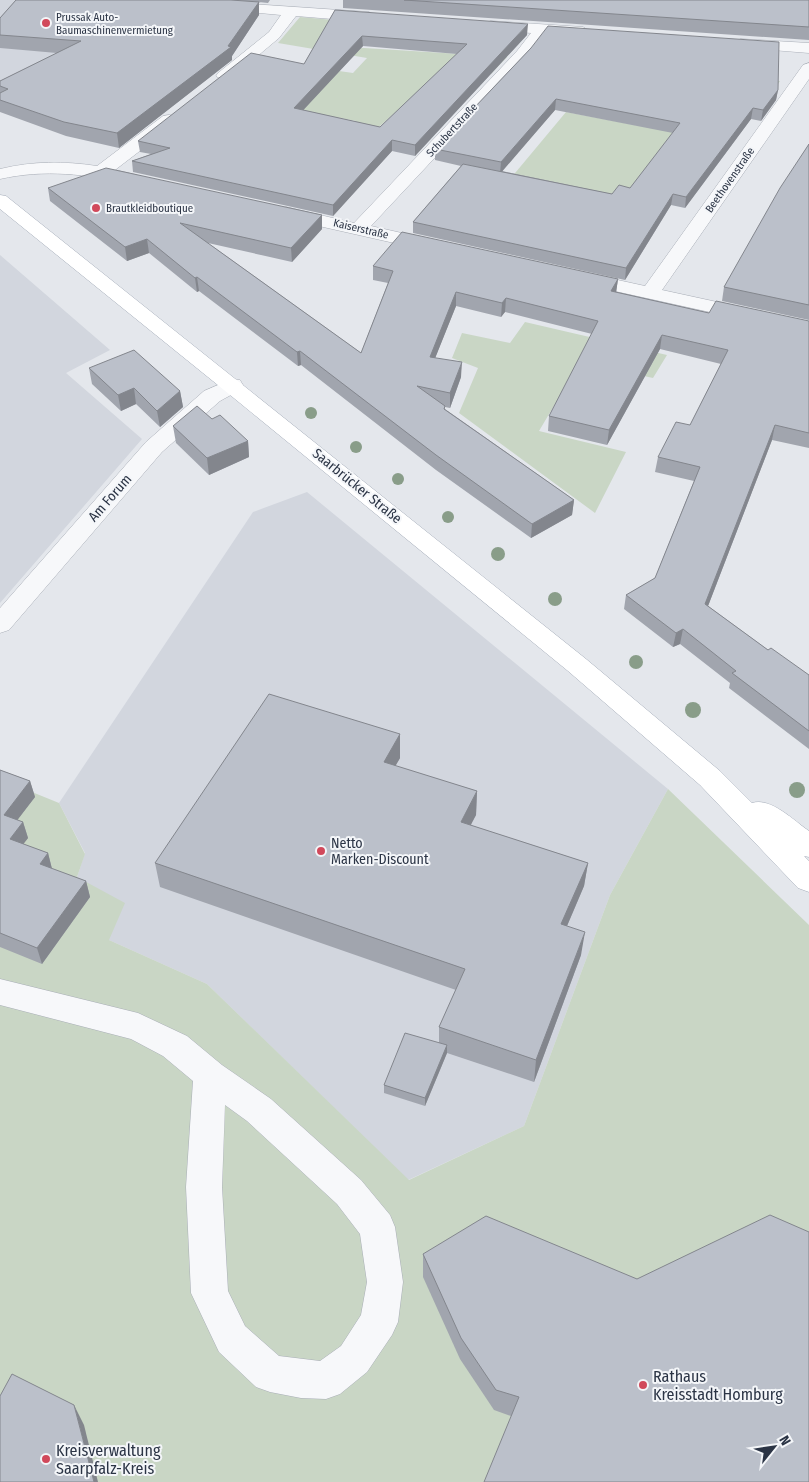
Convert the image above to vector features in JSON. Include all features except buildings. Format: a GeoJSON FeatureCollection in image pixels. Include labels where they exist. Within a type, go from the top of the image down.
{"type":"FeatureCollection","features":[{"type":"Feature","properties":{"kind":"main road","name":"Saarbrücker Straße"},"geometry":{"type":"LineString","coordinates":[[0,200],[232,385],[577,666],[710,778],[809,846]]}},
{"type":"Feature","properties":{"kind":"main road","name":"Saarbrücker Straße"},"geometry":{"type":"LineString","coordinates":[[710,778],[809,880]]}},
{"type":"Feature","properties":{"kind":"street"},"geometry":{"type":"LineString","coordinates":[[206,5],[388,18]]}},
{"type":"Feature","properties":{"kind":"street"},"geometry":{"type":"LineString","coordinates":[[210,87],[264,45],[291,12]]}},
{"type":"Feature","properties":{"kind":"street"},"geometry":{"type":"LineString","coordinates":[[475,25],[602,34]]}},
{"type":"Feature","properties":{"kind":"street","name":"Schubertstraße"},"geometry":{"type":"LineString","coordinates":[[358,229],[524,54],[542,30]]}},
{"type":"Feature","properties":{"kind":"street"},"geometry":{"type":"LineString","coordinates":[[730,43],[809,48]]}},
{"type":"Feature","properties":{"kind":"street","name":"Beethovenstraße"},"geometry":{"type":"LineString","coordinates":[[650,292],[809,68]]}},
{"type":"Feature","properties":{"kind":"street"},"geometry":{"type":"LineString","coordinates":[[101,172],[179,112]]}},
{"type":"Feature","properties":{"kind":"street"},"geometry":{"type":"LineString","coordinates":[[0,174],[16,170],[55,166],[101,172],[149,183]]}},
{"type":"Feature","properties":{"kind":"street","name":"Kaiserstraße"},"geometry":{"type":"LineString","coordinates":[[273,210],[455,250]]}},
{"type":"Feature","properties":{"kind":"street"},"geometry":{"type":"LineString","coordinates":[[562,274],[809,328]]}},
{"type":"Feature","properties":{"kind":"street","name":"Am Forum"},"geometry":{"type":"LineString","coordinates":[[0,624],[154,447],[212,396],[232,385]]}},
{"type":"Feature","properties":{"kind":"street"},"geometry":{"type":"LineString","coordinates":[[0,992],[138,1027],[175,1046],[210,1075],[258,1110],[349,1192],[377,1227],[385,1282],[379,1322],[354,1359],[326,1380],[301,1379],[270,1373],[232,1339],[210,1293],[204,1187],[210,1075]]}},
{"type":"Feature","properties":{"kind":"shaded area"},"geometry":{"type":"Polygon","coordinates":[[[0,0],[30,0],[61,59],[0,83],[0,0]]]}},
{"type":"Feature","properties":{"kind":"shaded area"},"geometry":{"type":"Polygon","coordinates":[[[0,255],[110,350],[66,373],[142,439],[0,603],[0,255]]]}},
{"type":"Feature","properties":{"kind":"shaded area"},"geometry":{"type":"Polygon","coordinates":[[[307,492],[668,789],[610,895],[524,1126],[408,1180],[207,984],[109,940],[77,877],[85,853],[59,803],[253,512],[307,492]]]}},
{"type":"Feature","properties":{"kind":"green space"},"geometry":{"type":"Polygon","coordinates":[[[300,17],[334,20],[317,45],[507,57],[491,74],[447,67],[364,140],[356,121],[324,115],[285,112],[332,70],[353,73],[367,58],[278,43],[300,17]]]}},
{"type":"Feature","properties":{"kind":"green space"},"geometry":{"type":"Polygon","coordinates":[[[641,72],[780,81],[759,113],[642,194],[612,197],[495,197],[566,112],[640,126],[661,103],[641,72]]]}},
{"type":"Feature","properties":{"kind":"green space"},"geometry":{"type":"Polygon","coordinates":[[[525,322],[667,355],[653,378],[580,362],[539,431],[626,452],[595,513],[459,413],[478,368],[452,358],[462,333],[510,343],[525,322]]]}},
{"type":"Feature","properties":{"kind":"green space"},"geometry":{"type":"Polygon","coordinates":[[[0,779],[59,803],[85,854],[77,877],[125,903],[109,940],[207,984],[409,1180],[524,1126],[610,895],[668,789],[809,925],[809,1482],[0,1482],[0,779]]]}},
{"type":"Feature","properties":{"kind":"place","name":"Prussak Auto- Baumaschinenvermietung"},"geometry":{"type":"Point","coordinates":[46,23]}},
{"type":"Feature","properties":{"kind":"place","name":"Brautkleidboutique"},"geometry":{"type":"Point","coordinates":[96,208]}},
{"type":"Feature","properties":{"kind":"place","name":"Netto Marken-Discount"},"geometry":{"type":"Point","coordinates":[321,851]}},
{"type":"Feature","properties":{"kind":"place","name":"Rathaus Kreisstadt Homburg"},"geometry":{"type":"Point","coordinates":[643,1385]}},
{"type":"Feature","properties":{"kind":"place","name":"Kreisverwaltung Saarpfalz-Kreis"},"geometry":{"type":"Point","coordinates":[46,1459]}}]}
